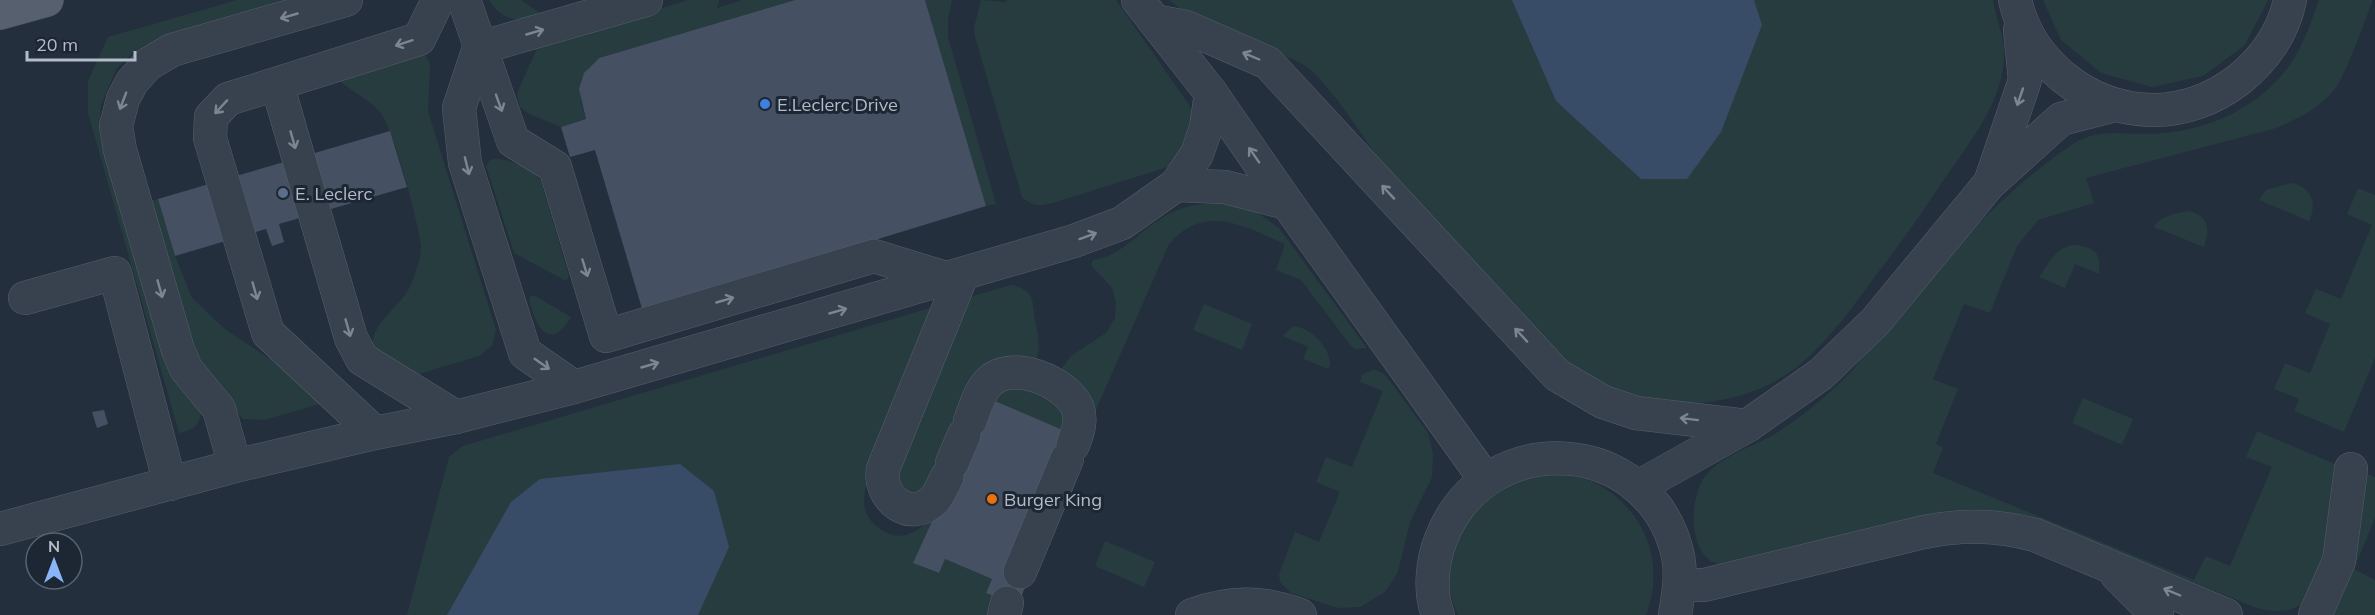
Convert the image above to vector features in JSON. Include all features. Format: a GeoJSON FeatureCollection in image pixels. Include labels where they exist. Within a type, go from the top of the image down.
{"type":"FeatureCollection","features":[{"type":"Feature","properties":{"kind":"main road"},"geometry":{"type":"LineString","coordinates":[[0,13],[47,0]]}},
{"type":"Feature","properties":{"kind":"street"},"geometry":{"type":"LineString","coordinates":[[235,466],[219,409],[186,369],[178,350],[120,150],[116,126],[123,99],[132,82],[148,64],[172,50],[346,0]]}},
{"type":"Feature","properties":{"kind":"street"},"geometry":{"type":"LineString","coordinates":[[375,433],[268,333],[210,138],[212,117],[228,99],[419,39],[438,0]]}},
{"type":"Feature","properties":{"kind":"street"},"geometry":{"type":"LineString","coordinates":[[464,0],[513,141],[555,167],[618,374]]}},
{"type":"Feature","properties":{"kind":"street"},"geometry":{"type":"LineString","coordinates":[[479,48],[646,0]]}},
{"type":"Feature","properties":{"kind":"street"},"geometry":{"type":"LineString","coordinates":[[2017,9],[2041,57],[2074,87],[2115,105],[2150,110],[2186,106],[2220,93],[2249,72],[2272,45],[2290,0]]}},
{"type":"Feature","properties":{"kind":"street"},"geometry":{"type":"LineString","coordinates":[[1989,184],[2025,80],[2017,9]]}},
{"type":"Feature","properties":{"kind":"street"},"geometry":{"type":"LineString","coordinates":[[1146,11],[1268,63],[1557,375],[1603,402],[1636,413],[1747,426]]}},
{"type":"Feature","properties":{"kind":"street"},"geometry":{"type":"LineString","coordinates":[[1146,11],[1211,93],[1485,479]]}},
{"type":"Feature","properties":{"kind":"street"},"geometry":{"type":"LineString","coordinates":[[479,48],[459,108],[465,162],[525,352],[574,387]]}},
{"type":"Feature","properties":{"kind":"street"},"geometry":{"type":"LineString","coordinates":[[277,84],[351,338],[362,359],[456,417]]}},
{"type":"Feature","properties":{"kind":"street"},"geometry":{"type":"LineString","coordinates":[[0,528],[235,466],[375,433],[456,417],[574,387],[1033,255],[1122,223],[1176,185],[1197,154],[1206,128],[1211,93]]}},
{"type":"Feature","properties":{"kind":"street"},"geometry":{"type":"LineString","coordinates":[[1638,487],[1747,426],[1821,374],[1875,322],[1989,184],[2061,119],[2115,105]]}},
{"type":"Feature","properties":{"kind":"street"},"geometry":{"type":"LineString","coordinates":[[1176,185],[1225,187],[1287,203]]}},
{"type":"Feature","properties":{"kind":"street"},"geometry":{"type":"LineString","coordinates":[[606,336],[874,256],[955,277]]}},
{"type":"Feature","properties":{"kind":"street"},"geometry":{"type":"LineString","coordinates":[[25,298],[115,273],[170,484]]}},
{"type":"Feature","properties":{"kind":"street"},"geometry":{"type":"LineString","coordinates":[[955,277],[883,469],[881,481],[884,491],[899,507],[909,509],[923,507],[935,499],[989,381],[1000,375],[1024,372],[1059,387],[1069,394],[1075,403],[1080,422],[1070,452],[1020,572]]}},
{"type":"Feature","properties":{"kind":"street"},"geometry":{"type":"LineString","coordinates":[[1429,613],[1436,550],[1447,523],[1463,499],[1485,479],[1509,466],[1536,459],[1563,457],[1590,461],[1615,472],[1638,487],[1656,507],[1670,531],[1678,557],[1678,600],[1704,585],[1952,526],[1981,525],[2008,528],[2036,535],[2226,615]]}},
{"type":"Feature","properties":{"kind":"street"},"geometry":{"type":"LineString","coordinates":[[2315,615],[2339,561],[2351,469]]}},
{"type":"Feature","properties":{"kind":"street"},"geometry":{"type":"LineString","coordinates":[[2106,563],[2157,615]]}},
{"type":"Feature","properties":{"kind":"street"},"geometry":{"type":"LineString","coordinates":[[1192,615],[1204,611],[1249,609],[1300,615]]}},
{"type":"Feature","properties":{"kind":"green space"},"geometry":{"type":"Polygon","coordinates":[[[237,0],[291,0],[158,39],[135,51],[117,68],[101,105],[99,128],[104,152],[201,413],[194,427],[179,433],[88,113],[88,81],[108,37],[237,0]]]}},
{"type":"Feature","properties":{"kind":"green space"},"geometry":{"type":"Polygon","coordinates":[[[489,0],[523,0],[545,16],[528,19],[507,17],[489,0]]]}},
{"type":"Feature","properties":{"kind":"green space"},"geometry":{"type":"Polygon","coordinates":[[[688,0],[719,0],[717,8],[742,0],[795,0],[599,58],[586,72],[580,86],[586,119],[561,127],[529,114],[520,107],[517,93],[538,46],[688,0]]]}},
{"type":"Feature","properties":{"kind":"green space"},"geometry":{"type":"Polygon","coordinates":[[[925,0],[952,0],[948,19],[948,37],[996,204],[986,206],[925,0]]]}},
{"type":"Feature","properties":{"kind":"green space"},"geometry":{"type":"Polygon","coordinates":[[[981,0],[1006,2],[1007,0],[1116,0],[1190,106],[1194,120],[1193,138],[1174,165],[1053,203],[1036,205],[1029,203],[1022,197],[975,37],[974,28],[981,0]]]}},
{"type":"Feature","properties":{"kind":"green space"},"geometry":{"type":"Polygon","coordinates":[[[1169,0],[1993,0],[2004,48],[2003,67],[1993,102],[1975,135],[1845,317],[1810,355],[1774,382],[1747,393],[1719,401],[1689,404],[1659,402],[1630,396],[1602,386],[1577,372],[1547,348],[1403,189],[1316,75],[1287,57],[1224,35],[1169,0]]]}},
{"type":"Feature","properties":{"kind":"green space"},"geometry":{"type":"Polygon","coordinates":[[[2043,0],[2268,0],[2245,45],[2203,76],[2152,87],[2101,73],[2061,40],[2043,0]]]}},
{"type":"Feature","properties":{"kind":"green space"},"geometry":{"type":"Polygon","coordinates":[[[2319,0],[2373,0],[2345,71],[2327,97],[2301,116],[2273,129],[2086,178],[2094,203],[2038,220],[2017,246],[1990,313],[1964,304],[1933,379],[1958,389],[1936,444],[1943,448],[1933,473],[2194,580],[2206,556],[2230,566],[2272,467],[2246,457],[2257,431],[2337,465],[2332,519],[2325,560],[2312,593],[2302,604],[2280,611],[2257,608],[2029,516],[1977,509],[1947,511],[1720,565],[1708,559],[1698,544],[1694,524],[1697,493],[1706,476],[1723,461],[1765,439],[1803,415],[1842,381],[1939,266],[2012,191],[2052,158],[2082,139],[2110,133],[2169,133],[2190,129],[2229,115],[2247,105],[2278,79],[2296,56],[2319,0]]]}},
{"type":"Feature","properties":{"kind":"green space"},"geometry":{"type":"Polygon","coordinates":[[[422,48],[430,64],[428,111],[496,330],[492,346],[479,356],[419,374],[409,374],[372,345],[378,327],[408,291],[418,264],[421,246],[411,198],[392,136],[380,112],[331,72],[422,48]]]}},
{"type":"Feature","properties":{"kind":"green space"},"geometry":{"type":"Polygon","coordinates":[[[495,159],[520,165],[541,181],[569,276],[566,281],[514,253],[486,166],[490,160],[495,159]]]}},
{"type":"Feature","properties":{"kind":"green space"},"geometry":{"type":"Polygon","coordinates":[[[2291,183],[2304,188],[2311,196],[2313,208],[2309,221],[2259,200],[2266,190],[2291,183]]]}},
{"type":"Feature","properties":{"kind":"green space"},"geometry":{"type":"Polygon","coordinates":[[[2358,188],[2375,195],[2375,358],[2344,432],[2294,411],[2299,399],[2274,389],[2285,363],[2310,373],[2330,324],[2305,313],[2316,289],[2341,299],[2372,225],[2347,214],[2358,188]]]}},
{"type":"Feature","properties":{"kind":"green space"},"geometry":{"type":"Polygon","coordinates":[[[158,199],[175,256],[192,298],[226,330],[329,398],[326,402],[265,420],[243,419],[201,370],[145,202],[158,199]]]}},
{"type":"Feature","properties":{"kind":"green space"},"geometry":{"type":"Polygon","coordinates":[[[1226,202],[1255,211],[1279,228],[1367,348],[1355,349],[1351,346],[1301,280],[1276,270],[1285,244],[1239,225],[1210,221],[1196,224],[1183,231],[1169,244],[1087,430],[1058,378],[1071,356],[1106,333],[1115,318],[1116,302],[1112,288],[1091,265],[1093,260],[1122,248],[1153,224],[1177,210],[1201,204],[1226,202]]]}},
{"type":"Feature","properties":{"kind":"green space"},"geometry":{"type":"Polygon","coordinates":[[[2188,211],[2200,216],[2206,224],[2207,235],[2204,247],[2154,227],[2164,217],[2188,211]]]}},
{"type":"Feature","properties":{"kind":"green space"},"geometry":{"type":"Polygon","coordinates":[[[2072,245],[2091,249],[2097,255],[2100,266],[2099,274],[2075,264],[2065,288],[2039,277],[2057,253],[2072,245]]]}},
{"type":"Feature","properties":{"kind":"green space"},"geometry":{"type":"Polygon","coordinates":[[[1011,285],[1024,290],[1031,297],[1039,344],[1033,368],[1016,363],[936,482],[909,498],[892,470],[966,298],[1011,285]]]}},
{"type":"Feature","properties":{"kind":"green space"},"geometry":{"type":"Polygon","coordinates":[[[530,296],[535,296],[571,317],[556,333],[544,332],[535,318],[530,296]]]}},
{"type":"Feature","properties":{"kind":"green space"},"geometry":{"type":"Polygon","coordinates":[[[1204,304],[1252,324],[1242,350],[1193,330],[1204,304]]]}},
{"type":"Feature","properties":{"kind":"green space"},"geometry":{"type":"Polygon","coordinates":[[[930,308],[937,308],[938,313],[865,490],[864,507],[876,526],[889,534],[903,536],[917,530],[935,513],[914,563],[938,573],[945,559],[992,579],[986,593],[1000,599],[994,615],[407,615],[449,457],[463,446],[930,308]]]}},
{"type":"Feature","properties":{"kind":"green space"},"geometry":{"type":"Polygon","coordinates":[[[1293,326],[1306,330],[1323,345],[1329,358],[1328,369],[1303,359],[1308,347],[1283,336],[1293,326]]]}},
{"type":"Feature","properties":{"kind":"green space"},"geometry":{"type":"Polygon","coordinates":[[[1374,369],[1383,373],[1390,381],[1428,433],[1433,454],[1432,477],[1410,522],[1398,572],[1385,592],[1360,607],[1338,608],[1291,593],[1280,582],[1279,574],[1295,532],[1319,542],[1340,492],[1316,482],[1326,457],[1352,467],[1383,391],[1360,382],[1362,375],[1374,369]]]}},
{"type":"Feature","properties":{"kind":"green space"},"geometry":{"type":"Polygon","coordinates":[[[1003,383],[1059,396],[1070,433],[988,398],[1003,383]]]}},
{"type":"Feature","properties":{"kind":"green space"},"geometry":{"type":"Polygon","coordinates":[[[2083,398],[2133,419],[2122,445],[2072,423],[2083,398]]]}},
{"type":"Feature","properties":{"kind":"green space"},"geometry":{"type":"Polygon","coordinates":[[[2365,473],[2375,477],[2375,518],[2354,569],[2375,580],[2375,615],[2334,615],[2327,610],[2365,473]]]}},
{"type":"Feature","properties":{"kind":"green space"},"geometry":{"type":"Polygon","coordinates":[[[1555,474],[1591,481],[1609,491],[1637,520],[1652,555],[1654,575],[1652,595],[1646,615],[1458,615],[1449,582],[1450,565],[1460,532],[1469,516],[1493,492],[1508,484],[1555,474]]]}},
{"type":"Feature","properties":{"kind":"green space"},"geometry":{"type":"Polygon","coordinates":[[[1105,541],[1155,562],[1144,587],[1095,566],[1105,541]]]}},
{"type":"Feature","properties":{"kind":"water"},"geometry":{"type":"Polygon","coordinates":[[[1512,0],[1754,0],[1762,25],[1721,132],[1687,179],[1641,179],[1556,101],[1512,0]]]}},
{"type":"Feature","properties":{"kind":"water"},"geometry":{"type":"Polygon","coordinates":[[[680,464],[714,491],[729,547],[698,615],[447,615],[511,502],[540,479],[680,464]]]}},
{"type":"Feature","properties":{"kind":"building"},"geometry":{"type":"Polygon","coordinates":[[[795,0],[925,0],[986,206],[865,243],[651,339],[595,150],[570,157],[561,127],[586,119],[579,89],[584,73],[599,58],[795,0]]]}},
{"type":"Feature","properties":{"kind":"building","name":"E. Leclerc"},"geometry":{"type":"Polygon","coordinates":[[[390,131],[407,187],[279,224],[284,242],[272,246],[266,229],[175,256],[158,199],[390,131]]]}},
{"type":"Feature","properties":{"kind":"building"},"geometry":{"type":"Polygon","coordinates":[[[988,398],[1070,433],[1030,576],[1017,606],[986,593],[992,579],[945,559],[939,573],[913,563],[988,398]]]}},
{"type":"Feature","properties":{"kind":"building"},"geometry":{"type":"Polygon","coordinates":[[[104,410],[108,424],[97,428],[92,412],[104,410]]]}},
{"type":"Feature","properties":{"kind":"place","name":"E.Leclerc Drive"},"geometry":{"type":"Point","coordinates":[765,104]}},
{"type":"Feature","properties":{"kind":"place","name":"E. Leclerc"},"geometry":{"type":"Point","coordinates":[283,193]}},
{"type":"Feature","properties":{"kind":"place","name":"Burger King"},"geometry":{"type":"Point","coordinates":[992,499]}}]}
